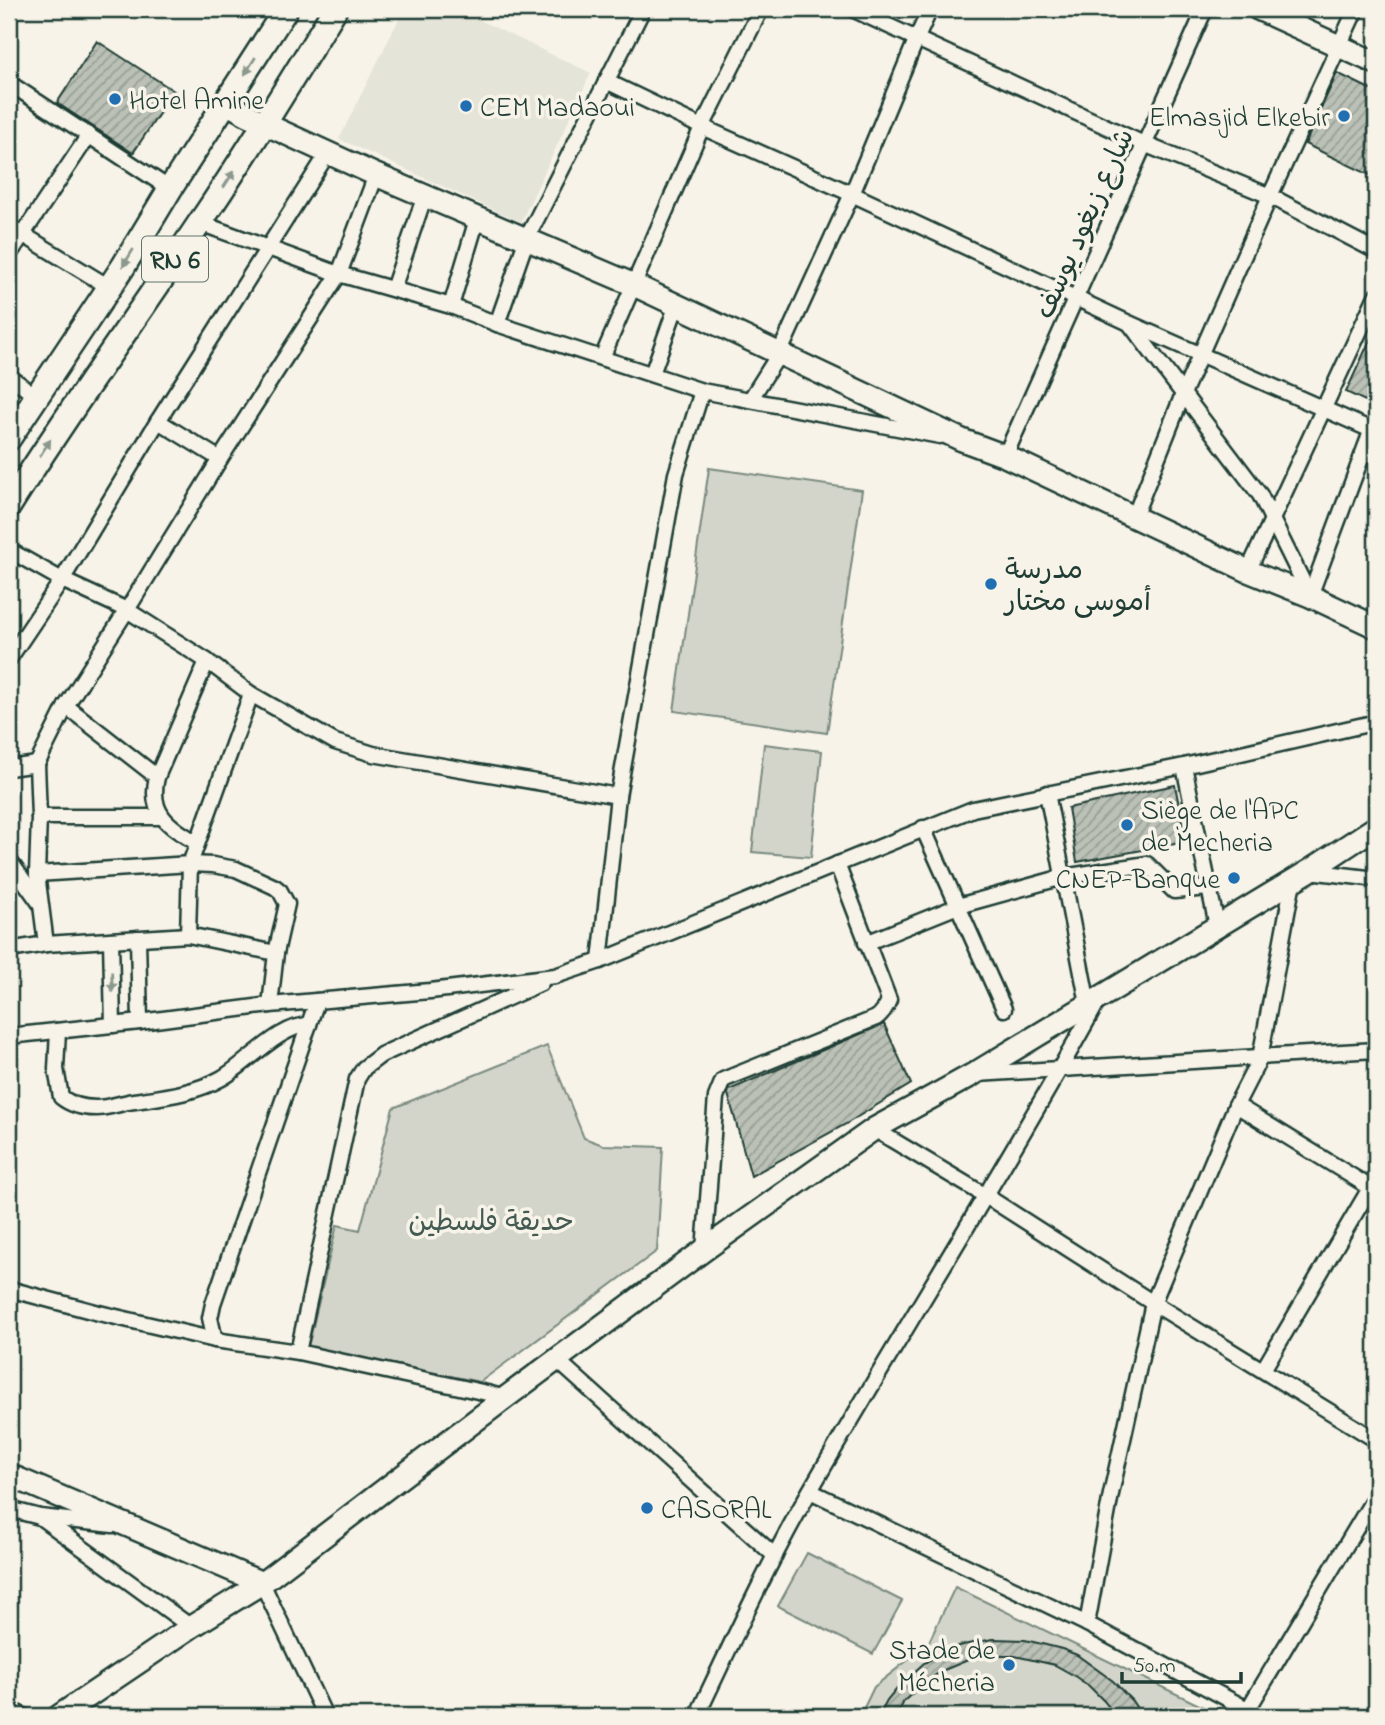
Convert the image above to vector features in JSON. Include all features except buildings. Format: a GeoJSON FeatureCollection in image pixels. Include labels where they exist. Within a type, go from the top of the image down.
{"type":"FeatureCollection","features":[{"type":"Feature","properties":{"kind":"main road","name":"RN 6"},"geometry":{"type":"LineString","coordinates":[[9,438],[109,287],[286,9]]}},
{"type":"Feature","properties":{"kind":"main road","name":"RN 6"},"geometry":{"type":"LineString","coordinates":[[9,506],[48,443],[265,124],[335,9]]}},
{"type":"Feature","properties":{"kind":"main road"},"geometry":{"type":"LineString","coordinates":[[1258,9],[1376,63]]}},
{"type":"Feature","properties":{"kind":"main road"},"geometry":{"type":"LineString","coordinates":[[226,103],[376,175],[634,285],[962,440],[1005,456],[1248,571],[1376,626]]}},
{"type":"Feature","properties":{"kind":"main road"},"geometry":{"type":"LineString","coordinates":[[59,1716],[262,1583],[704,1250],[874,1129],[972,1075],[1301,876],[1376,827]]}},
{"type":"Feature","properties":{"kind":"main road"},"geometry":{"type":"LineString","coordinates":[[9,1475],[262,1583]]}},
{"type":"Feature","properties":{"kind":"street"},"geometry":{"type":"LineString","coordinates":[[497,324],[527,238],[643,9]]}},
{"type":"Feature","properties":{"kind":"street"},"geometry":{"type":"LineString","coordinates":[[602,358],[702,127],[761,9]]}},
{"type":"Feature","properties":{"kind":"street"},"geometry":{"type":"LineString","coordinates":[[852,9],[1144,144],[1270,196],[1376,251]]}},
{"type":"Feature","properties":{"kind":"street"},"geometry":{"type":"LineString","coordinates":[[750,400],[779,354],[852,194],[930,9]]}},
{"type":"Feature","properties":{"kind":"street","name":"شارع زيغود يوسف"},"geometry":{"type":"LineString","coordinates":[[1005,456],[1205,9]]}},
{"type":"Feature","properties":{"kind":"street"},"geometry":{"type":"LineString","coordinates":[[1134,517],[1183,394],[1356,9]]}},
{"type":"Feature","properties":{"kind":"street"},"geometry":{"type":"LineString","coordinates":[[606,81],[1129,323],[1374,430],[1310,596]]}},
{"type":"Feature","properties":{"kind":"street"},"geometry":{"type":"LineString","coordinates":[[9,83],[170,189]]}},
{"type":"Feature","properties":{"kind":"street"},"geometry":{"type":"LineString","coordinates":[[9,255],[89,135]]}},
{"type":"Feature","properties":{"kind":"street"},"geometry":{"type":"LineString","coordinates":[[9,659],[62,580],[158,421],[328,153]]}},
{"type":"Feature","properties":{"kind":"street"},"geometry":{"type":"LineString","coordinates":[[46,944],[37,874],[37,764],[66,706],[339,274],[376,175]]}},
{"type":"Feature","properties":{"kind":"street"},"geometry":{"type":"LineString","coordinates":[[393,289],[425,195]]}},
{"type":"Feature","properties":{"kind":"street"},"geometry":{"type":"LineString","coordinates":[[451,306],[477,219]]}},
{"type":"Feature","properties":{"kind":"street"},"geometry":{"type":"LineString","coordinates":[[200,223],[339,274],[451,306],[497,324],[702,391],[962,440]]}},
{"type":"Feature","properties":{"kind":"street"},"geometry":{"type":"LineString","coordinates":[[9,226],[109,287]]}},
{"type":"Feature","properties":{"kind":"street"},"geometry":{"type":"LineString","coordinates":[[1248,571],[1376,296]]}},
{"type":"Feature","properties":{"kind":"street"},"geometry":{"type":"LineString","coordinates":[[652,374],[676,307]]}},
{"type":"Feature","properties":{"kind":"street"},"geometry":{"type":"LineString","coordinates":[[1129,323],[1260,495],[1310,596]]}},
{"type":"Feature","properties":{"kind":"street"},"geometry":{"type":"LineString","coordinates":[[9,376],[37,397]]}},
{"type":"Feature","properties":{"kind":"street"},"geometry":{"type":"LineString","coordinates":[[600,961],[618,796],[676,474],[702,391]]}},
{"type":"Feature","properties":{"kind":"street"},"geometry":{"type":"LineString","coordinates":[[158,421],[220,459]]}},
{"type":"Feature","properties":{"kind":"street"},"geometry":{"type":"LineString","coordinates":[[9,550],[62,580],[127,610],[207,661],[251,694],[335,742],[373,754],[618,796]]}},
{"type":"Feature","properties":{"kind":"street"},"geometry":{"type":"LineString","coordinates":[[197,843],[173,828],[162,817],[154,791],[207,661]]}},
{"type":"Feature","properties":{"kind":"street"},"geometry":{"type":"LineString","coordinates":[[188,935],[190,864],[251,694]]}},
{"type":"Feature","properties":{"kind":"street"},"geometry":{"type":"LineString","coordinates":[[66,706],[158,777]]}},
{"type":"Feature","properties":{"kind":"street"},"geometry":{"type":"LineString","coordinates":[[298,1353],[357,1079],[364,1069],[381,1055],[555,976],[600,961],[973,809],[1376,724]]}},
{"type":"Feature","properties":{"kind":"street"},"geometry":{"type":"LineString","coordinates":[[9,768],[37,764]]}},
{"type":"Feature","properties":{"kind":"street"},"geometry":{"type":"LineString","coordinates":[[1184,766],[1217,926]]}},
{"type":"Feature","properties":{"kind":"street"},"geometry":{"type":"LineString","coordinates":[[697,1716],[775,1556],[810,1491],[1060,1069],[1094,1000],[1063,877],[1047,793]]}},
{"type":"Feature","properties":{"kind":"street"},"geometry":{"type":"LineString","coordinates":[[39,817],[162,817]]}},
{"type":"Feature","properties":{"kind":"street"},"geometry":{"type":"LineString","coordinates":[[923,828],[1004,1009]]}},
{"type":"Feature","properties":{"kind":"street"},"geometry":{"type":"LineString","coordinates":[[9,860],[40,903]]}},
{"type":"Feature","properties":{"kind":"street"},"geometry":{"type":"LineString","coordinates":[[37,874],[190,864],[213,865],[236,869],[275,887],[287,904],[276,953],[270,1005]]}},
{"type":"Feature","properties":{"kind":"street"},"geometry":{"type":"LineString","coordinates":[[704,1250],[716,1097],[723,1080],[882,1014],[889,1000],[837,864]]}},
{"type":"Feature","properties":{"kind":"street"},"geometry":{"type":"LineString","coordinates":[[866,943],[958,906],[1063,877],[1147,864],[1174,891],[1209,888]]}},
{"type":"Feature","properties":{"kind":"street"},"geometry":{"type":"LineString","coordinates":[[1087,1624],[1111,1494],[1153,1303],[1236,1105],[1260,1058],[1301,876],[1376,879]]}},
{"type":"Feature","properties":{"kind":"street"},"geometry":{"type":"LineString","coordinates":[[9,950],[46,944],[188,935],[276,953]]}},
{"type":"Feature","properties":{"kind":"street"},"geometry":{"type":"LineString","coordinates":[[138,939],[140,1022]]}},
{"type":"Feature","properties":{"kind":"street"},"geometry":{"type":"LineString","coordinates":[[111,940],[113,1025]]}},
{"type":"Feature","properties":{"kind":"street"},"geometry":{"type":"LineString","coordinates":[[9,1036],[270,1005],[430,991],[555,976]]}},
{"type":"Feature","properties":{"kind":"street"},"geometry":{"type":"LineString","coordinates":[[215,1340],[210,1318],[214,1304],[317,1001]]}},
{"type":"Feature","properties":{"kind":"street"},"geometry":{"type":"LineString","coordinates":[[58,1031],[56,1069],[61,1097],[70,1104],[96,1108],[172,1095],[219,1080],[288,1029],[309,1024]]}},
{"type":"Feature","properties":{"kind":"street"},"geometry":{"type":"LineString","coordinates":[[972,1075],[1376,1050]]}},
{"type":"Feature","properties":{"kind":"street"},"geometry":{"type":"LineString","coordinates":[[1236,1105],[1374,1185],[1263,1370]]}},
{"type":"Feature","properties":{"kind":"street"},"geometry":{"type":"LineString","coordinates":[[874,1129],[1376,1440]]}},
{"type":"Feature","properties":{"kind":"street"},"geometry":{"type":"LineString","coordinates":[[9,1289],[215,1340],[298,1353],[505,1398]]}},
{"type":"Feature","properties":{"kind":"street"},"geometry":{"type":"LineString","coordinates":[[557,1360],[775,1556]]}},
{"type":"Feature","properties":{"kind":"street"},"geometry":{"type":"LineString","coordinates":[[810,1491],[1087,1624],[1246,1712],[1376,1495]]}},
{"type":"Feature","properties":{"kind":"street"},"geometry":{"type":"LineString","coordinates":[[9,1509],[40,1517],[131,1527]]}},
{"type":"Feature","properties":{"kind":"street"},"geometry":{"type":"LineString","coordinates":[[40,1517],[191,1628]]}},
{"type":"Feature","properties":{"kind":"street"},"geometry":{"type":"LineString","coordinates":[[262,1583],[325,1716]]}},
{"type":"Feature","properties":{"kind":"street"},"geometry":{"type":"LineString","coordinates":[[9,1709],[24,1716]]}},
{"type":"Feature","properties":{"kind":"shaded area","name":"CEM Madaoui"},"geometry":{"type":"Polygon","coordinates":[[[404,9],[456,9],[591,73],[521,222],[339,139],[404,9]]]}},
{"type":"Feature","properties":{"kind":"green space"},"geometry":{"type":"Polygon","coordinates":[[[709,468],[862,490],[827,733],[674,711],[709,468]]]}},
{"type":"Feature","properties":{"kind":"green space"},"geometry":{"type":"Polygon","coordinates":[[[764,744],[822,751],[811,857],[752,852],[764,744]]]}},
{"type":"Feature","properties":{"kind":"green space","name":"حديقة فلسطين"},"geometry":{"type":"Polygon","coordinates":[[[547,1046],[584,1138],[603,1145],[663,1147],[657,1251],[480,1382],[308,1347],[337,1225],[360,1230],[393,1108],[547,1046]]]}},
{"type":"Feature","properties":{"kind":"green space"},"geometry":{"type":"Polygon","coordinates":[[[807,1553],[902,1601],[873,1654],[778,1606],[807,1553]]]}},
{"type":"Feature","properties":{"kind":"green space","name":"Stade de Mécheria"},"geometry":{"type":"Polygon","coordinates":[[[955,1587],[1222,1716],[860,1716],[874,1687],[928,1644],[955,1587]]]}},
{"type":"Feature","properties":{"kind":"place","name":"Hotel Amine"},"geometry":{"type":"Point","coordinates":[115,99]}},
{"type":"Feature","properties":{"kind":"place","name":"CEM Madaoui"},"geometry":{"type":"Point","coordinates":[466,106]}},
{"type":"Feature","properties":{"kind":"place","name":"Elmasjid Elkebir"},"geometry":{"type":"Point","coordinates":[1344,116]}},
{"type":"Feature","properties":{"kind":"place","name":"مدرسة أموسى مختار"},"geometry":{"type":"Point","coordinates":[991,584]}},
{"type":"Feature","properties":{"kind":"place","name":"Siège de l'APC de Mecheria"},"geometry":{"type":"Point","coordinates":[1127,825]}},
{"type":"Feature","properties":{"kind":"place","name":"CNEP-Banque"},"geometry":{"type":"Point","coordinates":[1234,878]}},
{"type":"Feature","properties":{"kind":"place","name":"CASORAL"},"geometry":{"type":"Point","coordinates":[647,1508]}},
{"type":"Feature","properties":{"kind":"place","name":"Stade de Mécheria"},"geometry":{"type":"Point","coordinates":[1009,1665]}}]}
